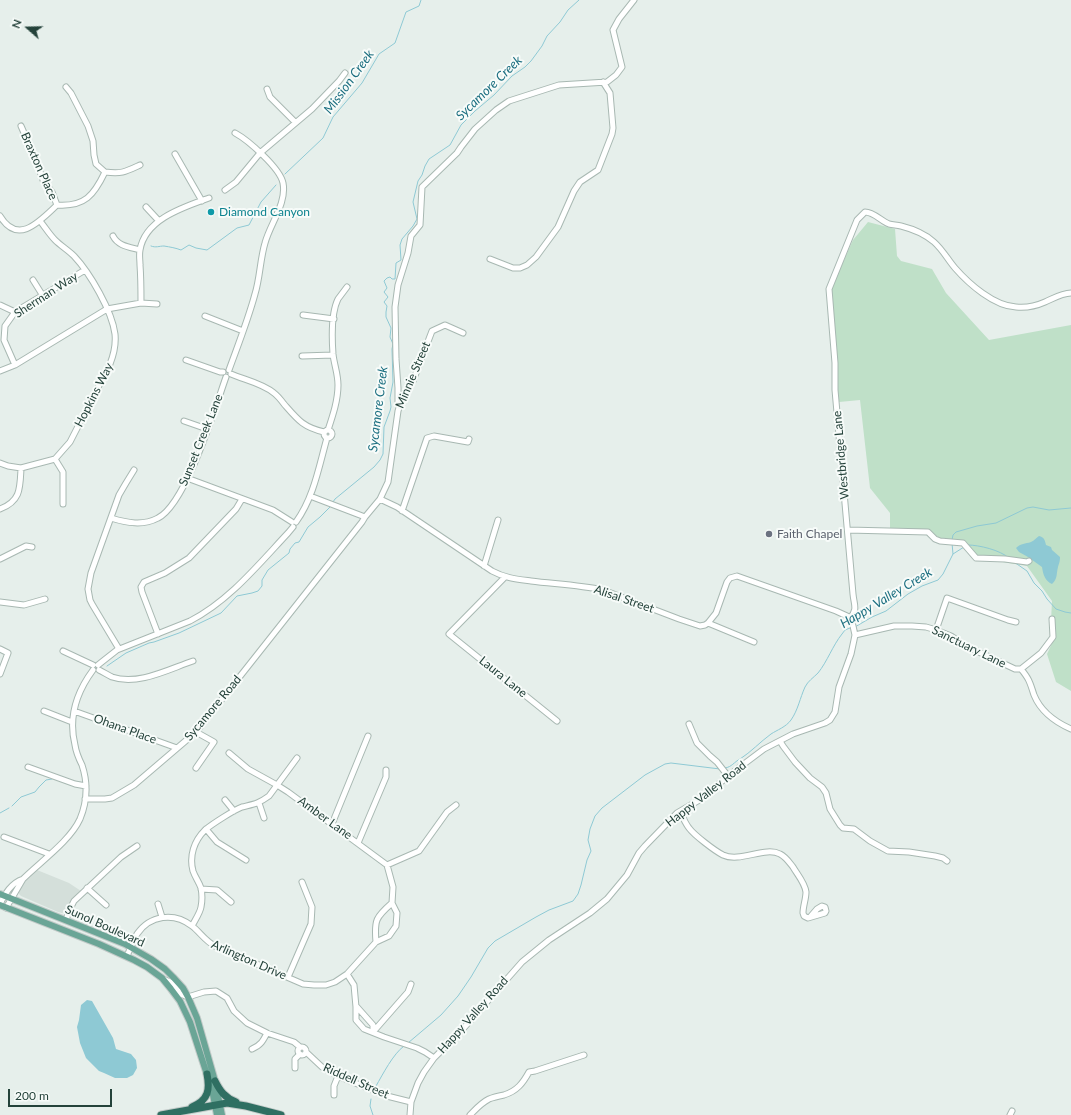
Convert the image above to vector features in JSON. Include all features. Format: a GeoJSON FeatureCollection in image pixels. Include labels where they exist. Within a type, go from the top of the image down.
{"type":"FeatureCollection","features":[{"type":"Feature","properties":{"kind":"highway"},"geometry":{"type":"LineString","coordinates":[[185,1110],[196,1105],[206,1097],[209,1085],[207,1074]]}},
{"type":"Feature","properties":{"kind":"highway"},"geometry":{"type":"LineString","coordinates":[[215,1081],[220,1091],[234,1102],[282,1115]]}},
{"type":"Feature","properties":{"kind":"highway"},"geometry":{"type":"LineString","coordinates":[[161,1115],[227,1103],[265,1110]]}},
{"type":"Feature","properties":{"kind":"main road","name":"Sunol Boulevard"},"geometry":{"type":"LineString","coordinates":[[2,895],[131,947],[165,969],[177,981],[188,997],[197,1018],[215,1081],[217,1115]]}},
{"type":"Feature","properties":{"kind":"main road","name":"Sunol Boulevard"},"geometry":{"type":"LineString","coordinates":[[0,905],[127,956],[143,964],[162,978],[180,1001],[186,1012],[217,1105],[222,1115]]}},
{"type":"Feature","properties":{"kind":"street"},"geometry":{"type":"LineString","coordinates":[[398,411],[395,307],[398,285],[408,253],[411,236],[420,225],[422,187],[457,153],[475,128],[509,101],[559,85],[607,82],[616,75],[622,67],[613,30],[619,19],[634,0]]}},
{"type":"Feature","properties":{"kind":"street"},"geometry":{"type":"LineString","coordinates":[[225,190],[236,182],[260,153],[321,100],[345,73]]}},
{"type":"Feature","properties":{"kind":"street"},"geometry":{"type":"LineString","coordinates":[[490,259],[513,268],[520,268],[527,265],[536,257],[558,227],[574,191],[580,182],[598,170],[612,134],[610,93],[604,82]]}},
{"type":"Feature","properties":{"kind":"street"},"geometry":{"type":"LineString","coordinates":[[66,87],[71,93],[88,126],[93,141],[96,164],[105,172],[116,174],[125,172],[140,164]]}},
{"type":"Feature","properties":{"kind":"street"},"geometry":{"type":"LineString","coordinates":[[267,89],[270,97],[295,122]]}},
{"type":"Feature","properties":{"kind":"street","name":"Braxton Place"},"geometry":{"type":"LineString","coordinates":[[21,126],[43,180],[52,192],[57,205]]}},
{"type":"Feature","properties":{"kind":"street","name":"Sunset Creek Lane"},"geometry":{"type":"LineString","coordinates":[[111,518],[125,522],[147,522],[159,518],[177,499],[198,454],[256,293],[264,245],[282,200],[284,192],[283,182],[280,173],[241,136],[235,133]]}},
{"type":"Feature","properties":{"kind":"street"},"geometry":{"type":"LineString","coordinates":[[175,154],[202,201]]}},
{"type":"Feature","properties":{"kind":"street"},"geometry":{"type":"LineString","coordinates":[[0,216],[4,223],[18,231],[30,228],[57,205],[65,206],[83,201],[97,187],[105,172]]}},
{"type":"Feature","properties":{"kind":"street"},"geometry":{"type":"LineString","coordinates":[[141,303],[140,250],[150,229],[159,221],[180,209],[209,198]]}},
{"type":"Feature","properties":{"kind":"street"},"geometry":{"type":"LineString","coordinates":[[146,207],[159,221]]}},
{"type":"Feature","properties":{"kind":"street","name":"Westbridge Lane"},"geometry":{"type":"LineString","coordinates":[[850,618],[854,614],[855,608],[835,390],[835,363],[829,289],[857,220],[866,212],[871,212],[879,219],[890,224],[915,230],[926,236],[934,242],[967,281],[1002,304],[1028,308],[1066,293],[1071,293]]}},
{"type":"Feature","properties":{"kind":"street","name":"Hopkins Way"},"geometry":{"type":"LineString","coordinates":[[40,221],[54,239],[74,256],[85,270],[100,293],[115,334],[114,354],[110,364],[70,442],[54,459]]}},
{"type":"Feature","properties":{"kind":"street"},"geometry":{"type":"LineString","coordinates":[[113,236],[116,241],[125,246],[140,250]]}},
{"type":"Feature","properties":{"kind":"street","name":"Sherman Way"},"geometry":{"type":"LineString","coordinates":[[15,365],[4,340],[5,326],[15,312],[85,270]]}},
{"type":"Feature","properties":{"kind":"street"},"geometry":{"type":"LineString","coordinates":[[33,280],[43,296]]}},
{"type":"Feature","properties":{"kind":"street"},"geometry":{"type":"LineString","coordinates":[[6,908],[23,879],[67,838],[79,821],[84,809],[86,786],[85,775],[73,738],[72,722],[79,694],[84,683],[96,668],[119,649],[190,621],[216,606],[235,589],[288,533],[302,513],[310,496],[317,473],[326,433],[335,404],[338,378],[333,355],[334,319],[338,300],[347,287]]}},
{"type":"Feature","properties":{"kind":"street"},"geometry":{"type":"LineString","coordinates":[[0,371],[15,365],[107,309],[141,303],[156,304]]}},
{"type":"Feature","properties":{"kind":"street"},"geometry":{"type":"LineString","coordinates":[[0,305],[15,312]]}},
{"type":"Feature","properties":{"kind":"street"},"geometry":{"type":"LineString","coordinates":[[205,316],[243,331]]}},
{"type":"Feature","properties":{"kind":"street"},"geometry":{"type":"LineString","coordinates":[[302,316],[334,319]]}},
{"type":"Feature","properties":{"kind":"street","name":"Minnie Street"},"geometry":{"type":"LineString","coordinates":[[380,499],[388,482],[398,411],[403,395],[413,381],[432,331],[445,325],[463,333]]}},
{"type":"Feature","properties":{"kind":"street"},"geometry":{"type":"LineString","coordinates":[[302,356],[333,355]]}},
{"type":"Feature","properties":{"kind":"street"},"geometry":{"type":"LineString","coordinates":[[186,360],[264,386],[274,393],[304,425],[326,433]]}},
{"type":"Feature","properties":{"kind":"street"},"geometry":{"type":"LineString","coordinates":[[184,421],[207,430]]}},
{"type":"Feature","properties":{"kind":"street"},"geometry":{"type":"LineString","coordinates":[[402,511],[427,438],[434,436],[468,442],[469,439]]}},
{"type":"Feature","properties":{"kind":"street"},"geometry":{"type":"LineString","coordinates":[[0,463],[21,468],[54,459],[63,472],[63,504]]}},
{"type":"Feature","properties":{"kind":"street"},"geometry":{"type":"LineString","coordinates":[[0,509],[7,506],[17,496],[20,488],[21,468]]}},
{"type":"Feature","properties":{"kind":"street"},"geometry":{"type":"LineString","coordinates":[[119,649],[92,604],[88,590],[91,573],[122,488],[134,470]]}},
{"type":"Feature","properties":{"kind":"street"},"geometry":{"type":"LineString","coordinates":[[187,478],[273,510],[294,523]]}},
{"type":"Feature","properties":{"kind":"street"},"geometry":{"type":"LineString","coordinates":[[310,496],[365,517]]}},
{"type":"Feature","properties":{"kind":"street"},"geometry":{"type":"LineString","coordinates":[[158,634],[141,589],[142,584],[165,573],[189,558],[236,509],[242,499]]}},
{"type":"Feature","properties":{"kind":"street","name":"Alisal Street"},"geometry":{"type":"LineString","coordinates":[[380,499],[402,511],[497,574],[505,577],[544,583],[590,587],[603,590],[693,624],[700,626],[708,623]]}},
{"type":"Feature","properties":{"kind":"street","name":"Sycamore Road"},"geometry":{"type":"LineString","coordinates":[[85,799],[112,798],[134,785],[196,732],[380,499]]}},
{"type":"Feature","properties":{"kind":"street"},"geometry":{"type":"LineString","coordinates":[[484,566],[498,520]]}},
{"type":"Feature","properties":{"kind":"street"},"geometry":{"type":"LineString","coordinates":[[848,530],[928,532],[935,539],[940,541],[952,542],[965,546],[976,558],[1027,562],[1029,560]]}},
{"type":"Feature","properties":{"kind":"street"},"geometry":{"type":"LineString","coordinates":[[0,559],[26,546],[32,547]]}},
{"type":"Feature","properties":{"kind":"street"},"geometry":{"type":"LineString","coordinates":[[754,642],[708,623],[716,613],[727,582],[730,578],[737,576],[836,611],[850,618],[854,630]]}},
{"type":"Feature","properties":{"kind":"street","name":"Laura Lane"},"geometry":{"type":"LineString","coordinates":[[505,577],[449,634],[558,721]]}},
{"type":"Feature","properties":{"kind":"street"},"geometry":{"type":"LineString","coordinates":[[936,630],[947,598],[1016,622]]}},
{"type":"Feature","properties":{"kind":"street"},"geometry":{"type":"LineString","coordinates":[[0,602],[24,605],[45,599]]}},
{"type":"Feature","properties":{"kind":"street","name":"Sanctuary Lane"},"geometry":{"type":"LineString","coordinates":[[854,630],[894,626],[926,627],[951,636],[964,645],[1015,669],[1021,669],[1041,653],[1053,638],[1052,619]]}},
{"type":"Feature","properties":{"kind":"street","name":"Happy Valley Road"},"geometry":{"type":"LineString","coordinates":[[410,1115],[411,1102],[418,1083],[434,1058],[462,1030],[522,962],[549,940],[590,913],[607,899],[627,875],[645,846],[668,822],[680,812],[701,799],[754,756],[799,732],[830,720],[835,712],[839,687],[851,654],[854,630]]}},
{"type":"Feature","properties":{"kind":"street"},"geometry":{"type":"LineString","coordinates":[[0,650],[8,653],[0,674]]}},
{"type":"Feature","properties":{"kind":"street"},"geometry":{"type":"LineString","coordinates":[[63,651],[113,677],[133,680],[142,679],[193,661]]}},
{"type":"Feature","properties":{"kind":"street"},"geometry":{"type":"LineString","coordinates":[[1021,669],[1029,678],[1038,702],[1047,714],[1060,724],[1071,729]]}},
{"type":"Feature","properties":{"kind":"street"},"geometry":{"type":"LineString","coordinates":[[44,711],[72,722]]}},
{"type":"Feature","properties":{"kind":"street","name":"Ohana Place"},"geometry":{"type":"LineString","coordinates":[[74,711],[177,748]]}},
{"type":"Feature","properties":{"kind":"street"},"geometry":{"type":"LineString","coordinates":[[688,724],[698,743],[728,776]]}},
{"type":"Feature","properties":{"kind":"street"},"geometry":{"type":"LineString","coordinates":[[196,732],[214,742],[196,768]]}},
{"type":"Feature","properties":{"kind":"street"},"geometry":{"type":"LineString","coordinates":[[332,824],[368,736]]}},
{"type":"Feature","properties":{"kind":"street"},"geometry":{"type":"LineString","coordinates":[[780,741],[795,762],[810,778],[822,787],[826,793],[830,809],[840,826],[843,828],[854,829],[870,841],[888,851],[928,855],[943,858],[947,861]]}},
{"type":"Feature","properties":{"kind":"street","name":"Amber Lane"},"geometry":{"type":"LineString","coordinates":[[229,753],[248,769],[278,785],[387,865]]}},
{"type":"Feature","properties":{"kind":"street"},"geometry":{"type":"LineString","coordinates":[[192,926],[201,906],[201,889],[192,866],[192,856],[198,839],[206,829],[234,811],[269,796],[297,758]]}},
{"type":"Feature","properties":{"kind":"street"},"geometry":{"type":"LineString","coordinates":[[28,767],[75,784],[86,786]]}},
{"type":"Feature","properties":{"kind":"street"},"geometry":{"type":"LineString","coordinates":[[358,843],[386,777],[386,770]]}},
{"type":"Feature","properties":{"kind":"street"},"geometry":{"type":"LineString","coordinates":[[226,800],[234,811]]}},
{"type":"Feature","properties":{"kind":"street"},"geometry":{"type":"LineString","coordinates":[[258,802],[264,818]]}},
{"type":"Feature","properties":{"kind":"street"},"geometry":{"type":"LineString","coordinates":[[434,1058],[411,1046],[364,1029],[356,1020],[354,985],[347,974],[376,942],[389,936],[396,926],[397,913],[392,902],[393,887],[387,865],[420,851],[447,812],[456,805]]}},
{"type":"Feature","properties":{"kind":"street"},"geometry":{"type":"LineString","coordinates":[[680,812],[688,827],[701,840],[722,855],[736,857],[770,852],[778,853],[784,856],[801,879],[805,888],[806,892],[803,915],[806,918],[811,916]]}},
{"type":"Feature","properties":{"kind":"street"},"geometry":{"type":"LineString","coordinates":[[206,829],[217,842],[246,860]]}},
{"type":"Feature","properties":{"kind":"street"},"geometry":{"type":"LineString","coordinates":[[4,837],[49,854]]}},
{"type":"Feature","properties":{"kind":"street"},"geometry":{"type":"LineString","coordinates":[[66,920],[74,901],[121,857],[137,846]]}},
{"type":"Feature","properties":{"kind":"street"},"geometry":{"type":"LineString","coordinates":[[0,905],[2,895],[19,880],[23,879]]}},
{"type":"Feature","properties":{"kind":"street"},"geometry":{"type":"LineString","coordinates":[[288,977],[311,924],[312,907],[302,882]]}},
{"type":"Feature","properties":{"kind":"street"},"geometry":{"type":"LineString","coordinates":[[87,888],[106,905]]}},
{"type":"Feature","properties":{"kind":"street"},"geometry":{"type":"LineString","coordinates":[[201,889],[217,890],[231,902]]}},
{"type":"Feature","properties":{"kind":"street"},"geometry":{"type":"LineString","coordinates":[[376,942],[375,930],[377,918],[392,902]]}},
{"type":"Feature","properties":{"kind":"street"},"geometry":{"type":"LineString","coordinates":[[127,956],[138,932],[146,924],[162,917],[158,904]]}},
{"type":"Feature","properties":{"kind":"street","name":"Arlington Drive"},"geometry":{"type":"LineString","coordinates":[[162,917],[174,917],[182,920],[192,926],[205,939],[215,946],[303,984],[326,985],[335,982],[347,974]]}},
{"type":"Feature","properties":{"kind":"street","name":"Sunol Boulevard"},"geometry":{"type":"LineString","coordinates":[[162,978],[173,983],[180,994],[188,997]]}},
{"type":"Feature","properties":{"kind":"street"},"geometry":{"type":"LineString","coordinates":[[373,1032],[408,992],[412,984]]}},
{"type":"Feature","properties":{"kind":"street"},"geometry":{"type":"LineString","coordinates":[[188,997],[204,992],[216,991],[227,998],[234,1011],[247,1023],[267,1033],[294,1042],[300,1047],[305,1048],[306,1052],[304,1054],[300,1054],[295,1059],[295,1068]]}},
{"type":"Feature","properties":{"kind":"street"},"geometry":{"type":"LineString","coordinates":[[356,1007],[373,1025],[373,1032]]}},
{"type":"Feature","properties":{"kind":"street"},"geometry":{"type":"LineString","coordinates":[[252,1050],[263,1042],[267,1033]]}},
{"type":"Feature","properties":{"kind":"street"},"geometry":{"type":"LineString","coordinates":[[300,1047],[300,1054]]}},
{"type":"Feature","properties":{"kind":"street","name":"Riddell Street"},"geometry":{"type":"LineString","coordinates":[[306,1052],[322,1067],[338,1076],[381,1094],[411,1102]]}},
{"type":"Feature","properties":{"kind":"street"},"geometry":{"type":"LineString","coordinates":[[470,1115],[481,1104],[491,1098],[512,1092],[525,1080],[529,1072],[584,1055]]}},
{"type":"Feature","properties":{"kind":"street"},"geometry":{"type":"LineString","coordinates":[[334,1095],[334,1086],[338,1076]]}},
{"type":"Feature","properties":{"kind":"shaded area"},"geometry":{"type":"Polygon","coordinates":[[[37,870],[69,883],[81,891],[72,899],[64,912],[58,912],[19,894],[24,882],[37,870]]]}},
{"type":"Feature","properties":{"kind":"green space"},"geometry":{"type":"Polygon","coordinates":[[[868,222],[895,229],[897,256],[901,261],[932,269],[946,293],[989,340],[1071,325],[1071,691],[1056,682],[1047,654],[1055,637],[1051,621],[1052,601],[1027,566],[996,561],[975,561],[962,546],[935,542],[926,535],[890,532],[890,513],[870,488],[860,400],[839,402],[831,295],[832,287],[853,240],[868,222]]]}},
{"type":"Feature","properties":{"kind":"water"},"geometry":{"type":"Polygon","coordinates":[[[1039,536],[1045,540],[1046,545],[1051,547],[1052,550],[1060,557],[1056,578],[1052,584],[1045,577],[1042,567],[1019,552],[1016,548],[1021,544],[1032,541],[1039,536]]]}},
{"type":"Feature","properties":{"kind":"water"},"geometry":{"type":"Polygon","coordinates":[[[87,1000],[92,1001],[113,1038],[116,1049],[131,1054],[136,1060],[137,1068],[133,1075],[127,1078],[115,1078],[99,1071],[86,1058],[80,1043],[77,1027],[81,1005],[87,1000]]]}},
{"type":"Feature","properties":{"kind":"waterway","name":"Mission Creek"},"geometry":{"type":"LineString","coordinates":[[285,174],[323,138],[333,117],[362,83],[379,54],[395,43],[406,12],[419,6],[421,0]]}},
{"type":"Feature","properties":{"kind":"waterway","name":"Sycamore Creek"},"geometry":{"type":"LineString","coordinates":[[333,502],[374,467],[383,454],[384,427],[391,407],[390,398],[393,382],[393,344],[390,337],[391,328],[386,317],[387,306],[384,302],[388,297],[384,292],[387,288],[384,281],[390,277],[395,279],[396,263],[401,260],[400,245],[402,239],[417,219],[413,202],[418,181],[425,166],[429,159],[450,145],[461,125],[475,111],[494,95],[512,76],[531,61],[547,36],[560,22],[568,10],[579,0]]}},
{"type":"Feature","properties":{"kind":"waterway","name":"Mission Creek"},"geometry":{"type":"LineString","coordinates":[[151,246],[164,246],[181,250],[189,245],[207,250],[237,228],[249,225],[261,202],[276,185]]}},
{"type":"Feature","properties":{"kind":"waterway","name":"Sycamore Creek"},"geometry":{"type":"LineString","coordinates":[[107,666],[126,653],[149,643],[179,633],[221,613],[237,596],[258,591],[262,586],[262,580],[268,570],[289,553],[290,549],[295,543],[299,542],[308,527],[330,507]]}},
{"type":"Feature","properties":{"kind":"waterway"},"geometry":{"type":"LineString","coordinates":[[952,540],[953,535],[956,532],[977,526],[996,523],[1027,508],[1033,507],[1049,510],[1071,508]]}},
{"type":"Feature","properties":{"kind":"waterway","name":"Happy Valley Creek"},"geometry":{"type":"LineString","coordinates":[[855,627],[886,611],[908,594],[922,586],[938,580],[943,574],[953,554],[952,543]]}},
{"type":"Feature","properties":{"kind":"waterway"},"geometry":{"type":"LineString","coordinates":[[968,545],[989,548],[1009,558]]}},
{"type":"Feature","properties":{"kind":"waterway"},"geometry":{"type":"LineString","coordinates":[[953,554],[964,547]]}},
{"type":"Feature","properties":{"kind":"waterway"},"geometry":{"type":"LineString","coordinates":[[1014,562],[1027,571],[1034,583],[1056,609],[1071,613]]}},
{"type":"Feature","properties":{"kind":"waterway","name":"Happy Valley Creek"},"geometry":{"type":"LineString","coordinates":[[725,768],[731,766],[791,720],[806,685],[821,669],[845,630],[850,628]]}},
{"type":"Feature","properties":{"kind":"waterway","name":"Happy Valley Creek"},"geometry":{"type":"LineString","coordinates":[[408,1043],[441,1015],[458,996],[488,948],[495,941],[549,910],[573,901],[578,894],[587,860],[591,851],[588,840],[590,829],[595,816],[602,808],[645,775],[665,764],[671,763],[720,769]]}},
{"type":"Feature","properties":{"kind":"waterway","name":"Sycamore Creek"},"geometry":{"type":"LineString","coordinates":[[12,806],[21,797],[35,792],[46,780],[52,779]]}},
{"type":"Feature","properties":{"kind":"waterway","name":"Sycamore Creek"},"geometry":{"type":"LineString","coordinates":[[0,813],[9,808]]}},
{"type":"Feature","properties":{"kind":"waterway","name":"Happy Valley Creek"},"geometry":{"type":"LineString","coordinates":[[376,1086],[392,1059],[404,1046]]}},
{"type":"Feature","properties":{"kind":"waterway","name":"Happy Valley Creek"},"geometry":{"type":"LineString","coordinates":[[371,1099],[370,1106],[373,1115]]}},
{"type":"Feature","properties":{"kind":"place","name":"Diamond Canyon"},"geometry":{"type":"Point","coordinates":[211,212]}},
{"type":"Feature","properties":{"kind":"place","name":"Faith Chapel"},"geometry":{"type":"Point","coordinates":[769,534]}}]}
